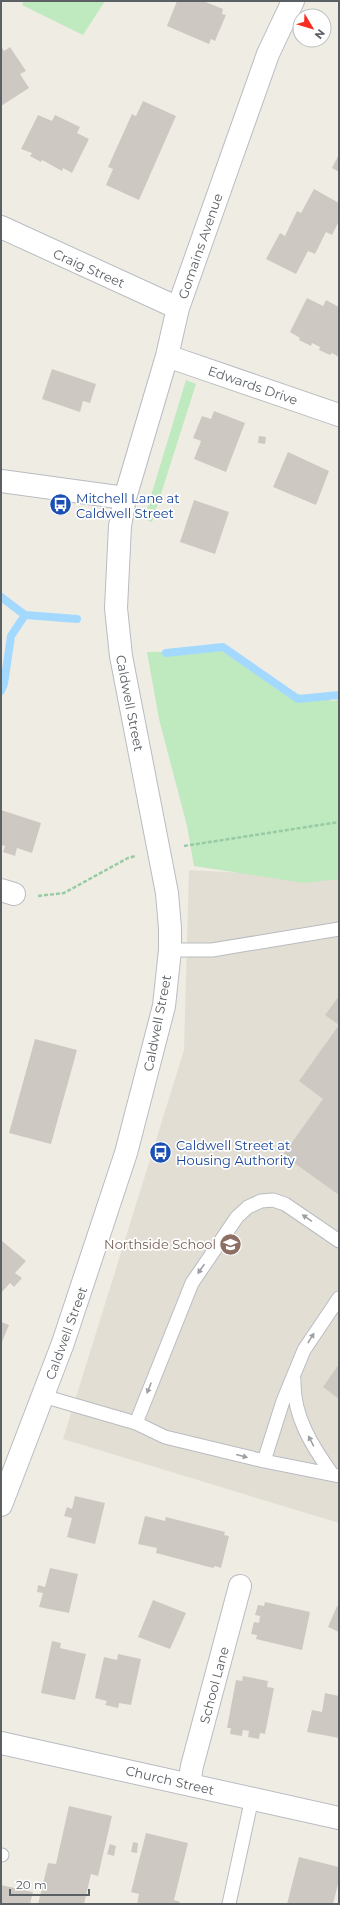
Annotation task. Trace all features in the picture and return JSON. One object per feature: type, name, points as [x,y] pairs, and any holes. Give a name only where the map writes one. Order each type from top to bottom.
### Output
[{"type":"street","name":"Gomains Avenue","points":[[125,498],[167,356],[178,308],[268,54],[293,1]]},
{"type":"street","name":"Craig Street","points":[[1,227],[178,308]]},
{"type":"street","name":"Edwards Drive","points":[[167,356],[339,415]]},
{"type":"street","points":[[1,481],[125,498]]},
{"type":"street","name":"Caldwell Street","points":[[1,1505],[63,1343],[126,1153],[164,1006],[170,950],[167,893],[121,656],[116,608],[120,526],[125,498]]},
{"type":"street","name":"School Lane","points":[[189,1784],[192,1766],[240,1586]]},
{"type":"street","name":"Church Street","points":[[1,1743],[339,1818]]},
{"type":"lane","points":[[170,950],[212,950],[339,929]]},
{"type":"lane","points":[[136,1423],[192,1283],[237,1217],[261,1201],[273,1200],[285,1204],[339,1241]]},
{"type":"lane","points":[[264,1461],[283,1401],[304,1350],[339,1298]]},
{"type":"lane","points":[[294,1373],[294,1395],[298,1413],[319,1455],[336,1475]]},
{"type":"lane","points":[[43,1396],[136,1423],[165,1436],[264,1461],[336,1475]]},
{"type":"lane","points":[[230,1904],[252,1798]]},
{"type":"path","points":[[192,844],[339,822]]},
{"type":"path","points":[[7,892],[40,897],[64,893],[130,858]]},
{"type":"shaded area","name":"Northside School","points":[[189,870],[339,878],[339,1523],[63,1439],[184,1050]]},
{"type":"green space","points":[[24,1],[105,1],[83,35],[22,5]]},
{"type":"green space","points":[[186,380],[196,384],[152,522],[144,519]]},
{"type":"green space","points":[[222,651],[282,691],[333,701],[339,699],[339,879],[304,883],[194,866],[187,826],[159,719],[147,652]]},
{"type":"building","points":[[177,1],[203,1],[223,9],[222,14],[226,15],[215,41],[211,39],[209,44],[167,26]]},
{"type":"building","points":[[1,46],[4,51],[10,47],[26,71],[20,74],[29,88],[1,106]]},
{"type":"building","points":[[143,101],[176,116],[139,200],[106,185],[113,169],[108,167],[132,114],[136,116]]},
{"type":"building","points":[[38,115],[52,121],[55,115],[80,127],[77,133],[89,139],[72,173],[63,168],[62,171],[42,160],[41,162],[30,156],[32,153],[21,149]]},
{"type":"building","points":[[339,154],[339,172],[332,168]]},
{"type":"building","points":[[314,189],[339,203],[339,221],[332,235],[326,232],[315,254],[308,251],[296,274],[266,259],[280,233],[285,236],[297,211],[301,213]]},
{"type":"building","points":[[307,298],[323,306],[326,300],[339,307],[339,357],[332,353],[330,355],[319,350],[320,347],[312,343],[311,346],[299,340],[300,338],[290,332]]},
{"type":"building","points":[[52,369],[96,384],[90,403],[83,401],[80,412],[42,399]]},
{"type":"building","points":[[214,411],[245,423],[226,472],[194,459],[201,441],[193,438],[202,416],[211,419]]},
{"type":"building","points":[[259,436],[266,437],[265,444],[258,443]]},
{"type":"building","points":[[288,452],[329,471],[316,505],[273,487]]},
{"type":"building","points":[[194,500],[229,512],[215,554],[180,542]]},
{"type":"building","points":[[1,810],[41,823],[32,853],[17,848],[15,856],[3,852],[5,846],[1,845]]},
{"type":"building","points":[[339,996],[339,1025],[325,1015]]},
{"type":"building","points":[[339,1025],[339,1195],[283,1155],[323,1099],[299,1081]]},
{"type":"building","points":[[35,1039],[77,1050],[51,1144],[9,1133]]},
{"type":"building","points":[[2,1241],[26,1261],[15,1273],[22,1278],[14,1287],[10,1283],[1,1293]]},
{"type":"building","points":[[1,1322],[9,1325],[1,1344]]},
{"type":"building","points":[[339,1364],[339,1399],[323,1387]]},
{"type":"building","points":[[75,1496],[105,1503],[95,1544],[67,1537],[72,1518],[64,1516],[67,1507],[72,1509]]},
{"type":"building","points":[[145,1516],[165,1521],[166,1517],[225,1532],[224,1535],[229,1536],[221,1568],[215,1566],[213,1568],[156,1553],[157,1548],[138,1544]]},
{"type":"building","points":[[50,1568],[78,1574],[69,1613],[39,1607],[43,1593],[37,1592],[38,1585],[45,1587]]},
{"type":"building","points":[[153,1600],[186,1613],[170,1649],[138,1637]]},
{"type":"building","points":[[265,1602],[310,1612],[302,1650],[256,1639],[257,1635],[251,1634],[254,1622],[259,1623],[260,1616],[255,1615],[258,1605],[264,1606]]},
{"type":"building","points":[[337,1606],[339,1607],[339,1632],[328,1627]]},
{"type":"building","points":[[52,1641],[61,1643],[60,1648],[86,1654],[75,1700],[41,1693]]},
{"type":"building","points":[[118,1654],[141,1659],[131,1705],[119,1703],[118,1708],[105,1705],[107,1701],[95,1698],[104,1657],[117,1660]]},
{"type":"building","points":[[243,1676],[268,1681],[267,1687],[274,1688],[265,1734],[260,1733],[259,1739],[248,1737],[249,1731],[243,1730],[242,1736],[230,1734],[231,1728],[227,1728],[236,1680],[242,1681]]},
{"type":"building","points":[[325,1693],[339,1696],[339,1738],[307,1732],[312,1710],[322,1712]]},
{"type":"building","points":[[69,1806],[112,1816],[98,1876],[91,1874],[84,1904],[38,1904],[48,1863],[56,1864]]},
{"type":"building","points":[[146,1833],[188,1843],[174,1900],[180,1902],[179,1904],[137,1904],[139,1894],[131,1892]]},
{"type":"building","points":[[133,1842],[138,1843],[137,1853],[131,1852]]},
{"type":"building","points":[[110,1844],[116,1846],[114,1856],[107,1854]]},
{"type":"building","points":[[299,1857],[339,1867],[339,1880],[333,1904],[287,1904]]},
{"type":"building","points":[[1,1885],[33,1892],[30,1904],[1,1904]]},
{"type":"waterway","points":[[1,597],[25,615],[77,619]]},
{"type":"waterway","points":[[1,691],[4,684],[11,636],[25,615]]},
{"type":"waterway","points":[[166,653],[223,647],[298,699],[339,695]]},
{"type":"place","name":"Mitchell Lane at Caldwell Street","points":[[61,505]]},
{"type":"place","name":"Caldwell Street at Housing Authority","points":[[161,1152]]},
{"type":"place","name":"Northside School","points":[[231,1244]]}]
